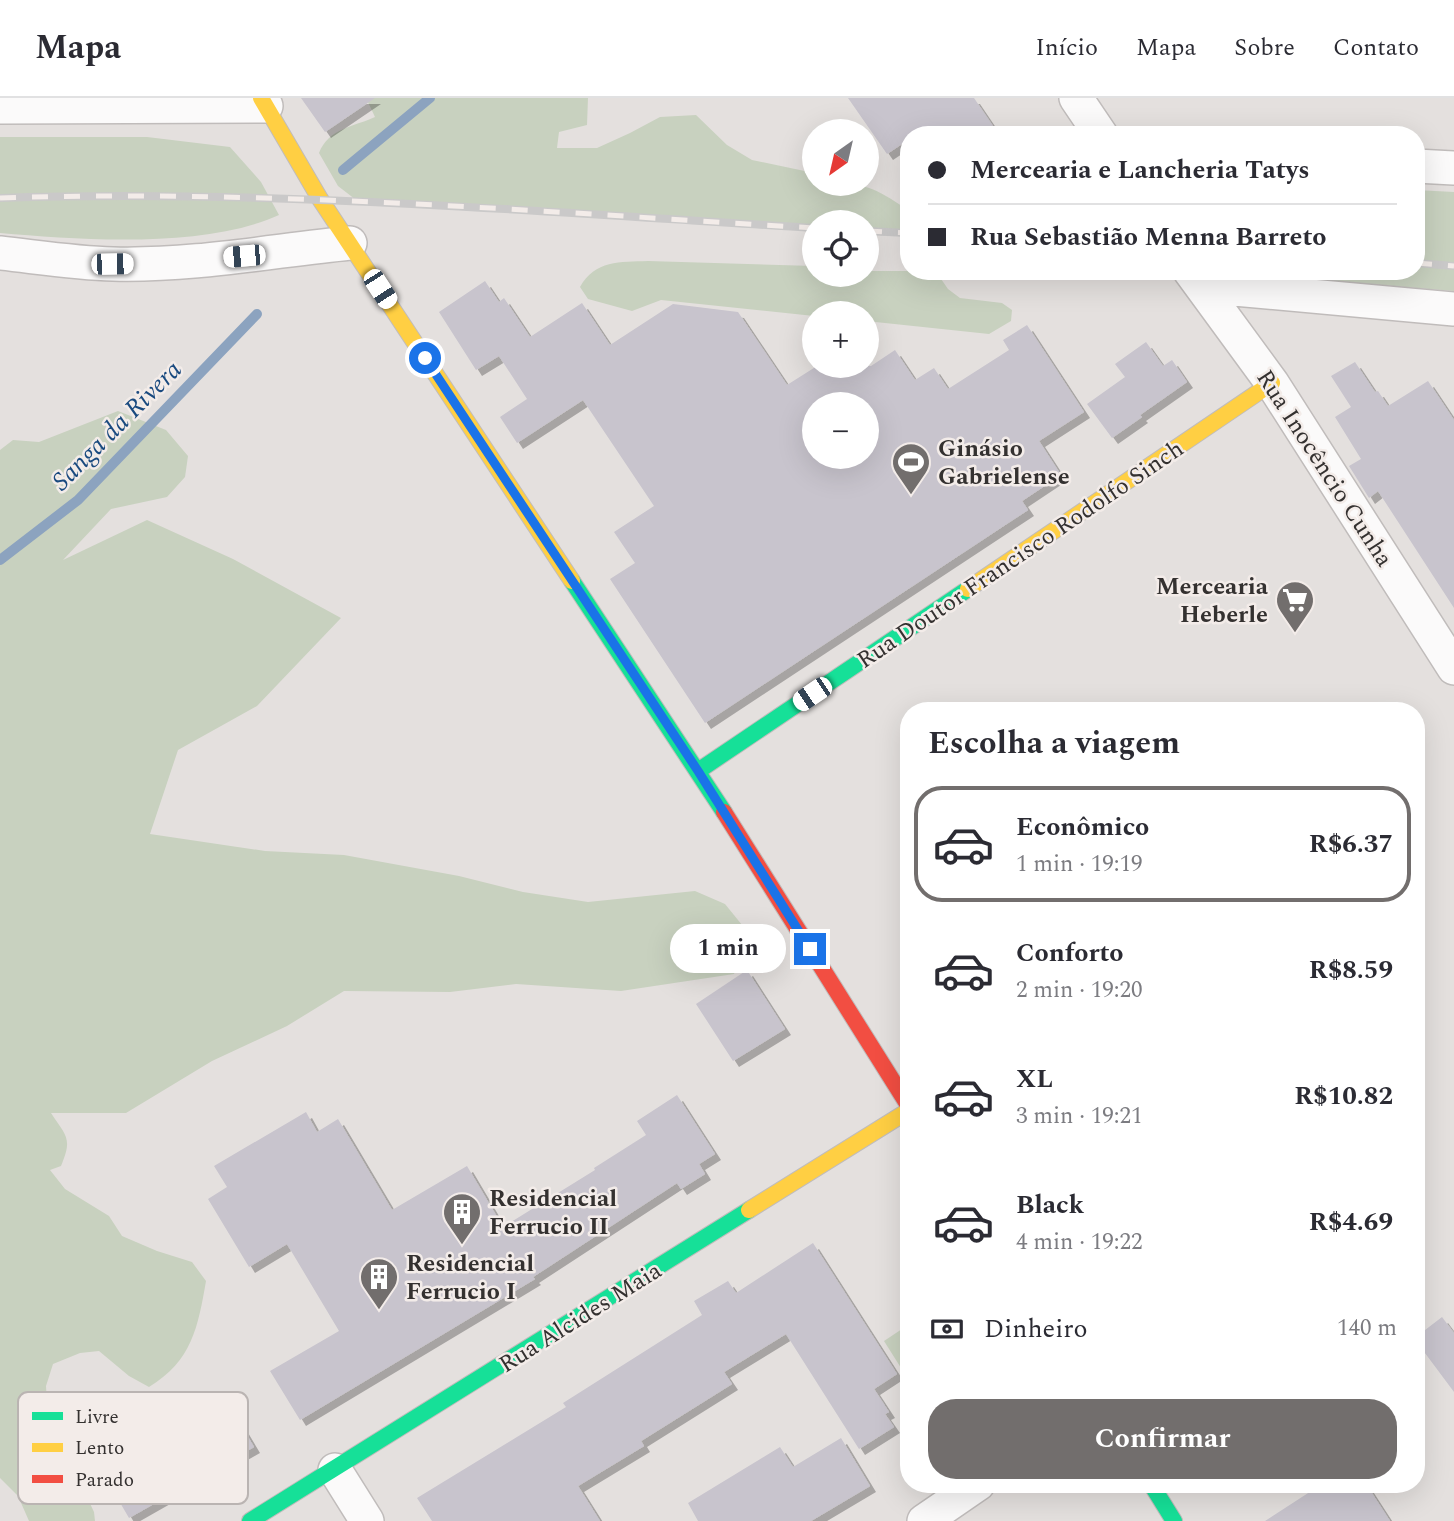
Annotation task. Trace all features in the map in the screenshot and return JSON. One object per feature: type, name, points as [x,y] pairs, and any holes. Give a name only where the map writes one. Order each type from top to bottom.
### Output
[{"type":"street","points":[[1076,98],[1095,126]]},
{"type":"street","points":[[0,107],[264,102],[320,199],[698,771],[900,1092]]},
{"type":"street","points":[[1425,166],[1454,168]]},
{"type":"street","points":[[0,253],[112,264],[162,263],[350,243]]},
{"type":"street","name":"Rua Inocêncio Cunha","points":[[1197,280],[1272,383],[1454,668]]},
{"type":"street","points":[[1205,280],[1454,309]]},
{"type":"street","name":"Rua Doutor Francisco Rodolfo Sinch","points":[[698,771],[1272,383]]},
{"type":"street","name":"Rua Alcides Maia","points":[[250,1521],[900,1116]]},
{"type":"street","points":[[335,1470],[367,1521]]},
{"type":"street","points":[[924,1521],[965,1493]]},
{"type":"street","points":[[1157,1493],[1174,1521]]},
{"type":"green space","points":[[366,98],[588,98],[587,125],[559,132],[557,148],[597,148],[660,117],[696,115],[727,145],[752,160],[802,170],[802,196],[883,194],[900,205],[900,233],[879,232],[879,210],[802,210],[802,227],[360,203],[338,186],[319,153],[329,138],[350,126],[375,117]]},
{"type":"green space","points":[[0,137],[147,137],[230,147],[261,182],[279,215],[249,226],[179,237],[104,239],[0,233]]},
{"type":"green space","points":[[1425,190],[1454,192],[1454,291],[1318,280],[1425,280]]},
{"type":"green space","points":[[648,261],[802,266],[802,287],[879,287],[879,271],[900,271],[900,280],[942,280],[960,298],[1002,303],[1012,310],[1011,321],[989,334],[879,322],[879,301],[802,301],[802,315],[661,300],[632,311],[588,299],[580,287],[593,272],[609,264]]},
{"type":"green space","points":[[118,411],[166,430],[188,456],[185,477],[167,497],[111,509],[63,560],[147,520],[233,559],[341,618],[257,706],[178,750],[150,834],[265,851],[344,855],[459,876],[523,892],[588,902],[695,891],[725,904],[751,936],[734,974],[621,991],[516,984],[450,992],[344,991],[287,1026],[212,1061],[126,1113],[51,1113],[64,1132],[67,1149],[61,1166],[50,1170],[65,1189],[109,1216],[122,1236],[192,1262],[206,1281],[191,1342],[175,1366],[149,1387],[129,1376],[99,1351],[80,1353],[53,1364],[46,1392],[18,1392],[18,1496],[0,1478],[0,450],[13,440],[39,442]]},
{"type":"green space","points":[[900,1330],[900,1366],[884,1341]]},
{"type":"green space","points":[[22,1504],[90,1504],[95,1521],[29,1521]]},
{"type":"building","points":[[301,98],[375,98],[325,132]]},
{"type":"building","points":[[848,98],[974,98],[993,126],[900,126],[900,145],[887,154],[879,143],[879,119],[863,119]]},
{"type":"building","points":[[485,281],[499,302],[504,298],[530,337],[582,303],[610,345],[673,304],[738,312],[787,385],[802,376],[802,378],[879,378],[879,361],[895,350],[915,380],[934,368],[948,389],[1009,350],[1003,340],[1027,325],[1084,412],[1039,441],[1061,475],[1022,501],[1028,510],[705,723],[610,579],[635,563],[614,532],[654,506],[583,400],[517,443],[500,417],[527,399],[499,356],[476,370],[439,312]]},
{"type":"building","points":[[1146,342],[1163,366],[1172,360],[1187,382],[1112,438],[1087,404],[1125,377],[1115,364]]},
{"type":"building","points":[[1355,362],[1388,406],[1428,381],[1454,420],[1454,608],[1378,491],[1369,498],[1349,466],[1361,459],[1335,417],[1351,407],[1331,376]]},
{"type":"building","points":[[747,970],[785,1029],[733,1061],[696,1004]]},
{"type":"building","points":[[677,1095],[715,1154],[699,1164],[705,1174],[681,1189],[677,1183],[533,1277],[535,1279],[300,1420],[270,1371],[339,1331],[287,1244],[249,1267],[208,1199],[227,1187],[214,1166],[306,1112],[317,1132],[338,1119],[392,1210],[467,1166],[503,1227],[646,1135],[637,1121]]},
{"type":"building","points":[[813,1243],[897,1374],[874,1389],[889,1412],[885,1414],[894,1427],[859,1449],[786,1334],[724,1372],[732,1384],[641,1441],[644,1446],[578,1486],[600,1521],[432,1521],[417,1498],[566,1407],[563,1403],[702,1315],[694,1301],[728,1281],[736,1293]]},
{"type":"building","points":[[1442,1317],[1454,1333],[1454,1392],[1425,1353],[1425,1330]]},
{"type":"building","points":[[248,1437],[254,1447],[248,1450]]},
{"type":"building","points":[[841,1438],[870,1486],[811,1521],[698,1521],[688,1503],[780,1447],[793,1467]]},
{"type":"building","points":[[1308,1493],[1372,1493],[1390,1521],[1265,1521]]},
{"type":"building","points":[[121,1504],[154,1504],[129,1518]]},
{"type":"waterway","name":"Sanga da Rivera","points":[[343,170],[430,98]]},
{"type":"waterway","name":"Sanga da Rivera","points":[[0,560],[78,500],[257,314]]},
{"type":"railway","points":[[0,198],[102,196],[305,199],[802,227]]},
{"type":"railway","points":[[879,232],[900,233]]},
{"type":"railway","points":[[1425,264],[1454,266]]},
{"type":"traffic: fast","points":[[572,581],[724,812]]},
{"type":"traffic: fast","points":[[698,771],[968,589]]},
{"type":"traffic: fast","points":[[250,1521],[749,1210]]},
{"type":"traffic: fast","points":[[1157,1493],[1174,1521]]},
{"type":"traffic: slow","points":[[261,98],[320,199],[572,581]]},
{"type":"traffic: slow","points":[[968,589],[1272,383]]},
{"type":"traffic: slow","points":[[749,1210],[900,1116]]},
{"type":"traffic: jam","points":[[724,812],[900,1092]]},
{"type":"place","name":"Ginásio Gabrielense","points":[[911,496]]},
{"type":"place","name":"Mercearia Heberle","points":[[1295,634]]},
{"type":"place","name":"Residencial Ferrucio II","points":[[462,1246]]},
{"type":"place","name":"Residencial Ferrucio I","points":[[379,1311]]},
{"type":"route","points":[[425,358],[698,771],[810,949]]}]
